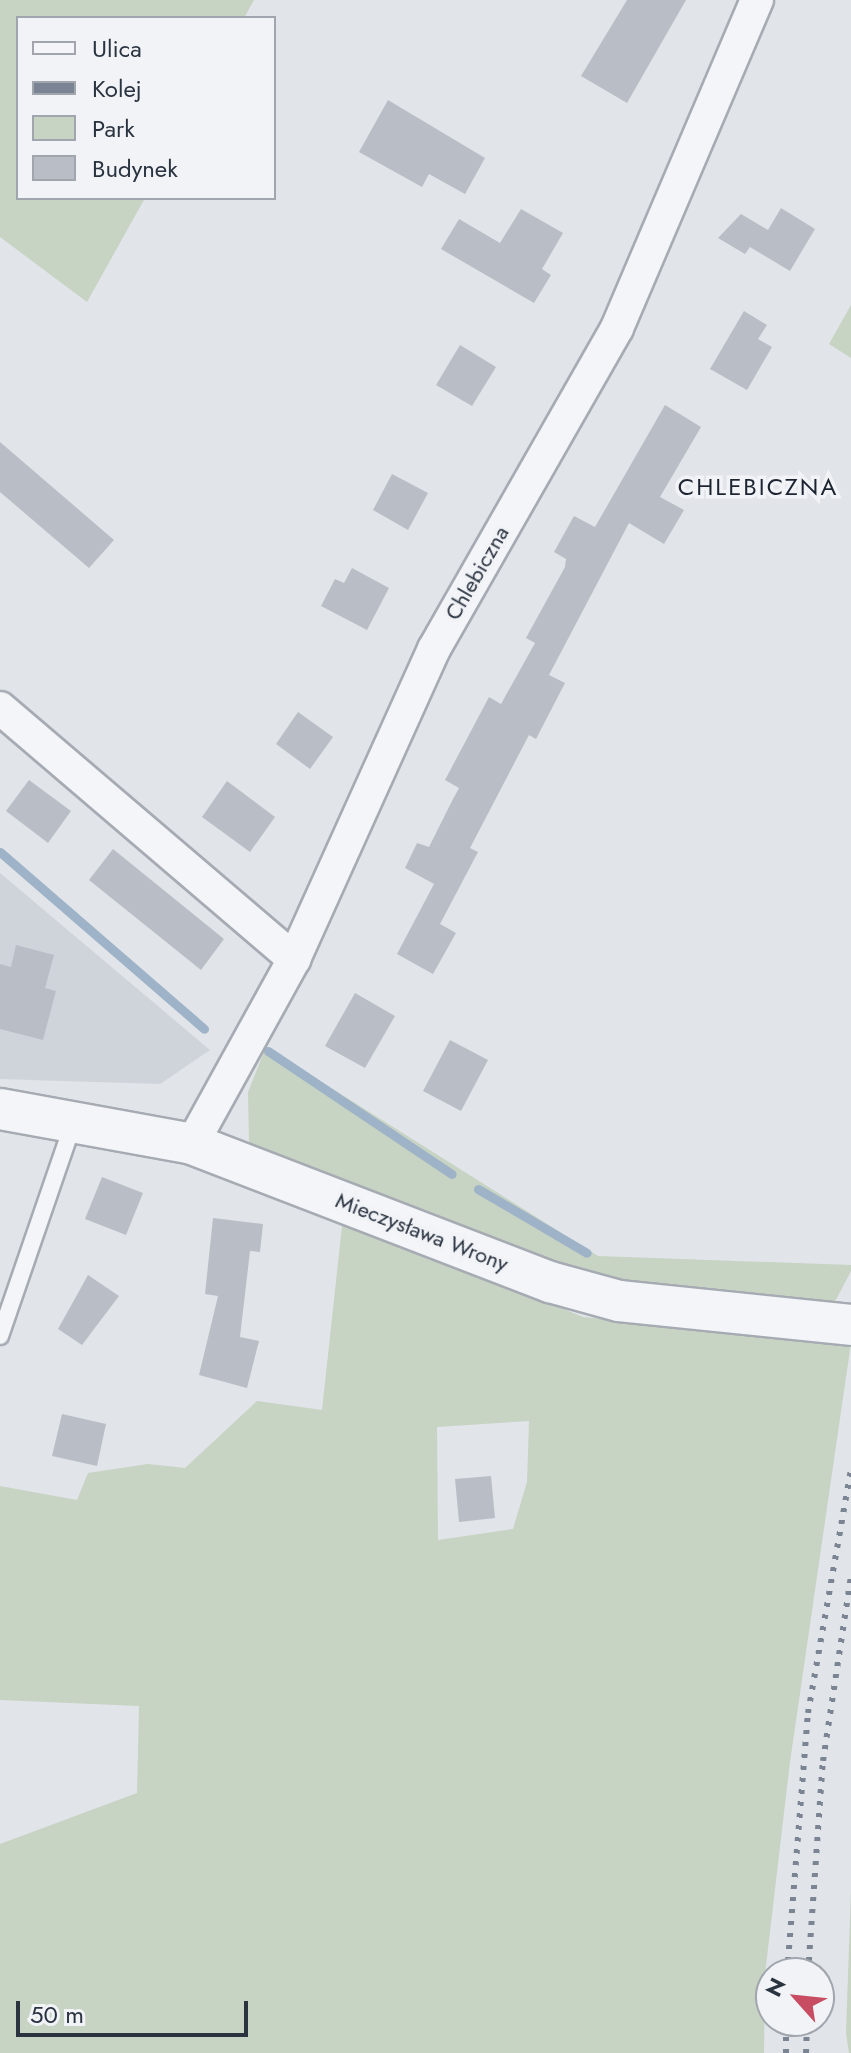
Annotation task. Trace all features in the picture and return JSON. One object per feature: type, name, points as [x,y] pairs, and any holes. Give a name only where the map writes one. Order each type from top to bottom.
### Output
[{"type":"street","name":"Chlebiczna","points":[[192,1144],[294,959],[434,649],[617,328],[757,0]]},
{"type":"street","points":[[0,708],[294,959]]},
{"type":"street","name":"Mieczysława Wrony","points":[[0,1109],[75,1119],[192,1144],[550,1282],[619,1301],[851,1325]]},
{"type":"lane","points":[[0,1336],[75,1119]]},
{"type":"shaded area","points":[[0,873],[210,1050],[160,1084],[0,1079]]},
{"type":"green space","points":[[0,0],[254,0],[245,16],[16,16],[16,200],[144,200],[87,302],[0,237]]},
{"type":"green space","points":[[851,305],[851,358],[829,344]]},
{"type":"green space","points":[[266,1047],[598,1256],[851,1265],[851,1271],[830,1311],[570,1275],[471,1239],[249,1143],[248,1092]]},
{"type":"green space","points":[[343,1217],[583,1317],[851,1343],[790,1762],[767,1957],[755,1957],[755,2037],[764,2037],[764,2053],[0,2053],[0,1844],[137,1793],[139,1706],[0,1700],[0,1486],[77,1500],[88,1473],[148,1464],[185,1468],[257,1401],[322,1410]],"holes":[[[529,1421],[527,1482],[513,1529],[438,1540],[437,1427]]]},
{"type":"green space","points":[[851,1889],[851,2053],[849,2053],[846,2033]]},
{"type":"building","points":[[627,0],[686,0],[627,103],[581,76]]},
{"type":"building","points":[[388,100],[485,158],[465,194],[429,174],[422,187],[359,152]]},
{"type":"building","points":[[781,208],[815,229],[790,271],[750,247],[745,254],[718,238],[741,214],[768,230]]},
{"type":"building","points":[[521,209],[563,233],[542,269],[551,275],[534,303],[441,249],[459,219],[500,243]]},
{"type":"building","points":[[744,311],[767,325],[758,339],[772,347],[747,390],[710,369]]},
{"type":"building","points":[[460,345],[496,367],[472,406],[436,385]]},
{"type":"building","points":[[665,405],[701,427],[660,497],[684,510],[664,544],[629,523],[549,675],[565,683],[536,739],[529,735],[470,848],[478,852],[440,924],[456,933],[433,974],[397,954],[434,884],[405,868],[417,843],[429,847],[459,788],[445,780],[489,697],[501,704],[535,643],[526,638],[565,567],[566,559],[554,552],[574,516],[595,527]]},
{"type":"building","points":[[0,442],[114,540],[89,568],[0,492]]},
{"type":"building","points":[[392,474],[428,493],[408,530],[373,510]]},
{"type":"building","points":[[352,568],[389,588],[367,630],[321,606],[335,579],[344,583]]},
{"type":"building","points":[[298,712],[333,737],[310,769],[276,744]]},
{"type":"building","points":[[29,780],[71,811],[48,843],[6,811]]},
{"type":"building","points":[[227,781],[275,817],[250,852],[202,817]]},
{"type":"building","points":[[113,849],[224,939],[201,970],[89,880]]},
{"type":"building","points":[[16,945],[54,955],[45,988],[56,991],[43,1040],[0,1029],[0,964],[11,967]]},
{"type":"building","points":[[355,993],[395,1016],[365,1068],[325,1046]]},
{"type":"building","points":[[450,1040],[488,1060],[461,1111],[423,1091]]},
{"type":"building","points":[[102,1177],[143,1193],[126,1235],[85,1219]]},
{"type":"building","points":[[213,1218],[263,1224],[260,1252],[250,1251],[240,1337],[259,1341],[247,1388],[199,1375],[218,1296],[205,1294]]},
{"type":"building","points":[[88,1275],[119,1296],[82,1345],[58,1329]]},
{"type":"building","points":[[62,1414],[106,1424],[97,1466],[52,1456]]},
{"type":"building","points":[[491,1476],[495,1518],[459,1522],[455,1479]]},
{"type":"waterway","points":[[0,852],[204,1029]]},
{"type":"waterway","points":[[268,1051],[452,1174]]},
{"type":"waterway","points":[[478,1189],[587,1253]]},
{"type":"railway","points":[[788,1957],[808,1713],[851,1469]]},
{"type":"railway","points":[[809,1957],[823,1761],[851,1576]]},
{"type":"railway","points":[[786,2037],[786,2053]]},
{"type":"railway","points":[[806,2037],[806,2053]]},
{"type":"district","name":"CHLEBICZNA","points":[[758,487]]}]
